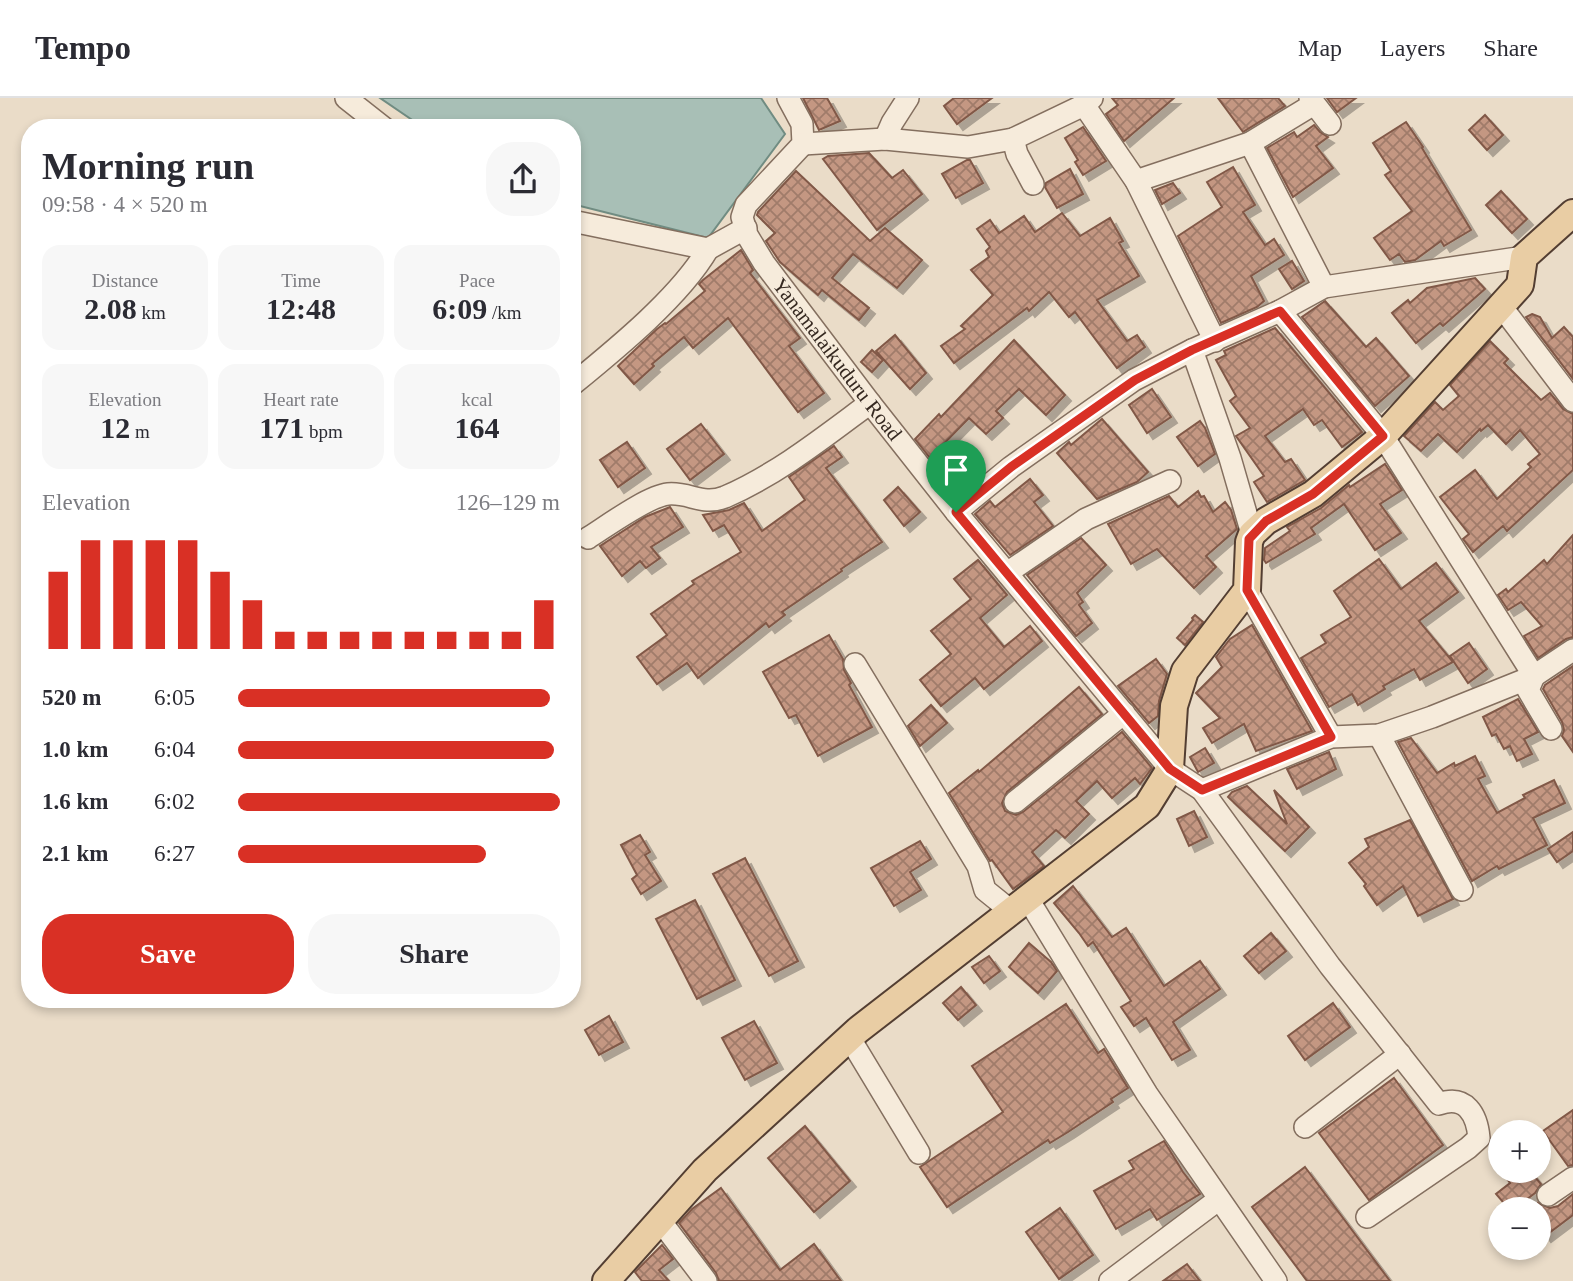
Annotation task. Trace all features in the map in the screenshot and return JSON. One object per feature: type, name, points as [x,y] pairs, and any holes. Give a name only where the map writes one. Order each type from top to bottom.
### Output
[{"type":"main road","points":[[606,1281],[705,1170],[849,1037],[1147,806],[1170,769],[1174,706],[1185,671],[1247,590],[1249,542],[1252,534],[1266,521],[1313,494],[1383,436],[1520,285],[1524,257],[1573,213]]},
{"type":"street","points":[[346,98],[373,119]]},
{"type":"street","points":[[788,98],[802,124],[803,144]]},
{"type":"street","points":[[885,139],[892,122],[908,98]]},
{"type":"street","points":[[1136,181],[1250,143],[1312,101],[1330,124]]},
{"type":"street","points":[[581,378],[662,305],[698,268],[708,249],[746,228],[742,217],[746,205],[803,144],[885,139],[968,147],[1013,139],[1088,102],[1136,181],[1216,341]]},
{"type":"street","points":[[1013,139],[1017,154],[1033,184]]},
{"type":"street","points":[[1250,143],[1324,287]]},
{"type":"street","points":[[581,223],[708,249]]},
{"type":"street","name":"Yanamalaikuduru Road","points":[[746,228],[764,263],[956,512],[1170,769],[1202,790]]},
{"type":"street","points":[[956,512],[1011,467],[1135,380],[1192,350],[1280,311],[1324,287],[1524,257]]},
{"type":"street","points":[[1501,306],[1573,401]]},
{"type":"street","points":[[1280,311],[1383,436],[1534,676]]},
{"type":"street","points":[[1192,350],[1230,458],[1252,534]]},
{"type":"street","points":[[588,537],[659,495],[685,495],[711,501],[725,497],[763,478],[809,449],[870,403]]},
{"type":"street","points":[[1007,573],[1086,519],[1170,481]]},
{"type":"street","points":[[1247,590],[1331,737]]},
{"type":"street","points":[[1367,1217],[1479,1138],[1478,1123],[1472,1112],[1461,1102],[1449,1100],[1439,1104],[1330,966],[1202,790],[1331,737],[1379,735],[1534,676],[1573,650]]},
{"type":"street","points":[[855,664],[978,866],[985,890],[1019,905],[1218,1200],[1276,1281]]},
{"type":"street","points":[[1534,676],[1528,690],[1551,729]]},
{"type":"street","points":[[1015,802],[1124,713]]},
{"type":"street","points":[[1379,735],[1462,890]]},
{"type":"street","points":[[849,1037],[919,1153]]},
{"type":"street","points":[[1305,1126],[1400,1054]]},
{"type":"street","points":[[1548,1195],[1573,1178]]},
{"type":"street","points":[[1110,1281],[1218,1200]]},
{"type":"street","points":[[659,1219],[706,1281]]},
{"type":"shaded area","points":[[380,98],[761,98],[785,134],[708,238],[581,206],[581,119],[411,119]]},
{"type":"building","points":[[803,98],[827,98],[840,121],[819,130]]},
{"type":"building","points":[[954,98],[992,98],[957,124],[944,106]]},
{"type":"building","points":[[1112,98],[1174,98],[1124,141],[1106,114],[1118,105]]},
{"type":"building","points":[[1218,98],[1278,98],[1285,106],[1243,132]]},
{"type":"building","points":[[1327,98],[1356,98],[1337,112]]},
{"type":"building","points":[[1485,115],[1503,135],[1487,150],[1469,130]]},
{"type":"building","points":[[1406,122],[1471,230],[1444,246],[1441,241],[1415,260],[1405,262],[1399,254],[1390,260],[1374,238],[1412,211],[1385,175],[1391,171],[1373,143]]},
{"type":"building","points":[[1314,125],[1328,137],[1316,146],[1333,168],[1293,197],[1267,148],[1294,132],[1297,137]]},
{"type":"building","points":[[1083,127],[1106,161],[1083,175],[1065,138]]},
{"type":"building","points":[[869,153],[892,178],[903,170],[922,194],[877,230],[823,159],[828,156]]},
{"type":"building","points":[[970,160],[983,183],[956,198],[942,174]]},
{"type":"building","points":[[1233,167],[1255,205],[1243,212],[1265,245],[1274,239],[1284,255],[1251,276],[1264,301],[1257,307],[1221,323],[1178,236],[1222,207],[1207,182]]},
{"type":"building","points":[[1070,169],[1083,194],[1057,208],[1045,187],[1046,183]]},
{"type":"building","points":[[796,171],[870,241],[885,228],[922,260],[897,288],[853,254],[832,278],[869,308],[859,320],[822,290],[818,295],[780,262],[766,241],[775,233],[757,215],[758,212]]},
{"type":"building","points":[[1173,183],[1180,193],[1162,204],[1155,190]]},
{"type":"building","points":[[1501,191],[1527,219],[1512,233],[1486,205]]},
{"type":"building","points":[[1062,213],[1080,236],[1110,218],[1123,241],[1119,243],[1139,276],[1097,300],[1127,341],[1137,335],[1145,347],[1117,368],[1075,312],[1069,317],[1049,292],[1029,311],[1027,308],[954,363],[941,346],[965,329],[961,326],[993,295],[971,270],[989,257],[986,251],[990,247],[977,229],[990,220],[999,233],[1024,216],[1035,232]]},
{"type":"building","points":[[741,250],[753,270],[750,273],[800,338],[789,346],[824,393],[798,412],[728,318],[693,348],[684,337],[652,364],[654,366],[634,384],[618,366],[657,329],[705,291],[699,284]]},
{"type":"building","points":[[1292,261],[1304,281],[1292,289],[1279,269]]},
{"type":"building","points":[[1475,278],[1485,289],[1443,326],[1440,323],[1416,343],[1392,313],[1408,300],[1410,303],[1427,288]]},
{"type":"building","points":[[1325,301],[1366,347],[1376,338],[1409,376],[1375,406],[1302,317]]},
{"type":"building","points":[[1532,314],[1540,317],[1552,338],[1564,327],[1573,337],[1573,379],[1526,317]]},
{"type":"building","points":[[1275,328],[1362,432],[1342,447],[1322,420],[1314,425],[1303,409],[1265,436],[1285,462],[1291,459],[1305,480],[1267,502],[1254,482],[1264,476],[1236,436],[1250,428],[1230,401],[1236,396],[1216,360],[1226,355],[1224,351]]},
{"type":"building","points":[[895,335],[926,373],[910,389],[876,351]]},
{"type":"building","points":[[1014,340],[1065,395],[1046,415],[1019,389],[996,411],[1003,418],[986,434],[969,418],[930,458],[915,439],[939,414],[941,417]]},
{"type":"building","points":[[1490,341],[1508,359],[1504,363],[1541,400],[1550,393],[1563,409],[1573,414],[1573,470],[1507,531],[1503,526],[1473,552],[1463,539],[1469,534],[1440,497],[1475,470],[1497,499],[1531,467],[1528,464],[1540,454],[1520,430],[1506,444],[1488,425],[1481,431],[1480,429],[1457,452],[1438,434],[1421,451],[1404,436],[1435,402],[1443,410],[1459,396],[1450,385]]},
{"type":"building","points":[[872,350],[883,360],[872,372],[861,362]]},
{"type":"building","points":[[1152,389],[1171,417],[1147,433],[1129,405]]},
{"type":"building","points":[[1102,419],[1148,472],[1137,482],[1097,499],[1057,453]]},
{"type":"building","points":[[1200,421],[1215,454],[1198,466],[1177,437]]},
{"type":"building","points":[[701,424],[724,454],[690,480],[667,449]]},
{"type":"building","points":[[627,442],[645,468],[618,487],[600,460]]},
{"type":"building","points":[[834,446],[842,457],[826,468],[882,542],[782,612],[785,615],[769,627],[766,623],[698,678],[687,663],[657,684],[637,657],[667,635],[651,614],[694,584],[692,581],[741,552],[724,525],[713,531],[703,515],[729,510],[744,503],[762,531],[805,500],[789,477]]},
{"type":"building","points":[[1385,464],[1402,490],[1380,504],[1401,533],[1375,550],[1344,504],[1311,528],[1315,534],[1266,563],[1265,548],[1290,531],[1287,527],[1321,508],[1349,485],[1350,487]]},
{"type":"building","points":[[1030,479],[1043,495],[1034,502],[1053,526],[1010,555],[975,514],[990,501],[995,507]]},
{"type":"building","points":[[898,487],[920,512],[904,526],[884,500]]},
{"type":"building","points":[[1198,491],[1213,512],[1225,502],[1231,510],[1237,529],[1206,556],[1216,567],[1194,588],[1157,549],[1131,564],[1108,524],[1169,496],[1178,507]]},
{"type":"building","points":[[670,507],[683,527],[651,547],[660,558],[646,568],[640,561],[622,576],[600,546],[645,517]]},
{"type":"building","points":[[1573,535],[1573,637],[1538,658],[1524,636],[1542,626],[1521,602],[1508,610],[1498,595],[1506,589],[1508,592],[1544,560],[1547,564]]},
{"type":"building","points":[[1081,538],[1106,565],[1077,593],[1083,602],[1079,605],[1092,623],[1076,636],[1027,575]]},
{"type":"building","points":[[1379,559],[1401,589],[1436,563],[1458,592],[1419,621],[1453,662],[1420,680],[1414,669],[1383,686],[1385,689],[1358,705],[1352,694],[1329,707],[1301,658],[1326,643],[1321,635],[1351,617],[1334,591]]},
{"type":"building","points":[[978,560],[1007,595],[980,618],[1004,647],[1030,626],[1042,641],[984,689],[975,678],[941,706],[920,680],[951,654],[931,631],[971,599],[954,579]]},
{"type":"building","points":[[1195,615],[1203,622],[1185,645],[1177,638]]},
{"type":"building","points":[[1252,625],[1312,731],[1256,751],[1244,724],[1212,743],[1203,728],[1220,718],[1196,693],[1222,667],[1216,657],[1230,639]]},
{"type":"building","points":[[829,635],[843,659],[844,670],[851,683],[849,685],[872,727],[818,756],[796,715],[789,718],[763,672]]},
{"type":"building","points":[[1469,643],[1487,669],[1468,683],[1450,656]]},
{"type":"building","points":[[1156,659],[1167,674],[1159,701],[1158,716],[1149,723],[1118,686]]},
{"type":"building","points":[[1573,666],[1573,752],[1562,736],[1562,722],[1543,689]]},
{"type":"building","points":[[1079,687],[1102,714],[1007,792],[1002,803],[1005,811],[1016,815],[1023,812],[1122,732],[1152,768],[1140,784],[1135,778],[1112,798],[1097,781],[1076,801],[1089,814],[1065,838],[1056,830],[1032,852],[1044,866],[1013,889],[992,860],[990,861],[949,793],[978,770],[979,772]]},
{"type":"building","points":[[1518,699],[1538,732],[1524,739],[1532,754],[1517,761],[1510,746],[1504,749],[1496,734],[1492,736],[1483,717]]},
{"type":"building","points":[[931,705],[947,723],[920,746],[908,726]]},
{"type":"building","points":[[1411,738],[1437,773],[1454,763],[1455,766],[1475,756],[1485,776],[1478,779],[1497,813],[1525,798],[1523,795],[1554,780],[1565,803],[1533,818],[1547,845],[1499,869],[1497,866],[1472,881],[1398,742]]},
{"type":"building","points":[[1205,748],[1214,763],[1198,772],[1190,757]]},
{"type":"building","points":[[1329,752],[1336,769],[1297,789],[1287,769]]},
{"type":"building","points":[[1247,786],[1287,824],[1274,790],[1309,827],[1285,851],[1228,797],[1232,792]]},
{"type":"building","points":[[1194,811],[1207,837],[1189,846],[1177,819]]},
{"type":"building","points":[[1410,820],[1453,899],[1418,916],[1403,886],[1377,905],[1364,886],[1366,884],[1349,863],[1369,847],[1365,839]]},
{"type":"building","points":[[1573,832],[1573,851],[1557,862],[1548,849]]},
{"type":"building","points":[[640,835],[650,852],[645,855],[661,881],[641,894],[632,879],[637,875],[621,845]]},
{"type":"building","points":[[920,841],[931,859],[910,872],[921,890],[894,906],[871,868]]},
{"type":"building","points":[[745,858],[798,961],[769,976],[713,874]]},
{"type":"building","points":[[1073,886],[1112,937],[1126,928],[1164,986],[1200,961],[1220,989],[1173,1022],[1190,1050],[1172,1060],[1146,1018],[1134,1026],[1121,1007],[1131,1001],[1093,942],[1088,946],[1054,903]]},
{"type":"building","points":[[695,900],[735,980],[697,999],[656,919]]},
{"type":"building","points":[[1271,933],[1286,951],[1259,973],[1244,956]]},
{"type":"building","points":[[1029,943],[1051,962],[1057,971],[1038,993],[1009,967]]},
{"type":"building","points":[[989,956],[1000,971],[984,983],[972,967]]},
{"type":"building","points":[[961,987],[976,1005],[958,1020],[943,1003]]},
{"type":"building","points":[[1333,1003],[1350,1027],[1305,1060],[1288,1036]]},
{"type":"building","points":[[1066,1004],[1098,1053],[1104,1049],[1128,1088],[1111,1099],[1113,1102],[1068,1132],[1050,1143],[1048,1140],[947,1207],[920,1167],[1003,1112],[972,1066]]},
{"type":"building","points":[[609,1016],[623,1042],[599,1055],[585,1030]]},
{"type":"building","points":[[754,1021],[777,1063],[745,1080],[722,1038]]},
{"type":"building","points":[[1394,1078],[1443,1145],[1369,1200],[1319,1133]]},
{"type":"building","points":[[1573,1110],[1573,1165],[1568,1166],[1551,1142],[1551,1125]]},
{"type":"building","points":[[805,1126],[850,1181],[814,1212],[768,1158]]},
{"type":"building","points":[[1164,1141],[1200,1194],[1157,1220],[1150,1209],[1116,1229],[1094,1191],[1134,1169],[1129,1161]]},
{"type":"building","points":[[1305,1167],[1390,1281],[1307,1281],[1252,1207]]},
{"type":"building","points":[[1510,1183],[1541,1184],[1530,1197],[1499,1197],[1496,1194]]},
{"type":"building","points":[[721,1188],[780,1270],[814,1244],[841,1281],[719,1281],[679,1223],[692,1209]]},
{"type":"building","points":[[1573,1194],[1573,1215],[1551,1232],[1551,1208],[1558,1206]]},
{"type":"building","points":[[1060,1208],[1093,1255],[1059,1279],[1026,1232]]},
{"type":"building","points":[[662,1245],[673,1259],[659,1270],[669,1281],[642,1281],[635,1272]]},
{"type":"building","points":[[1187,1264],[1200,1281],[1163,1281]]},
{"type":"route","points":[[1280,311],[1383,436],[1313,494],[1266,521],[1249,539],[1247,590],[1331,737],[1202,790],[1170,769],[956,512],[1011,467],[1135,380],[1192,350],[1280,311]]}]
